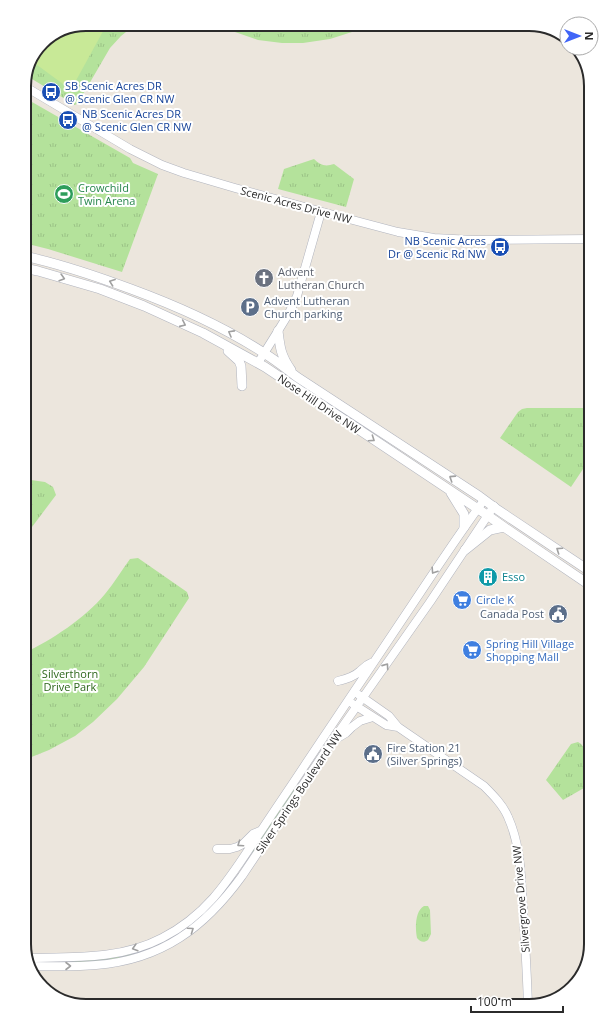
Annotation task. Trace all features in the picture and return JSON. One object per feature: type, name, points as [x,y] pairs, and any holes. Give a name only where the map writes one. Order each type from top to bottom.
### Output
[{"type":"main road","name":"Nose Hill Drive NW","points":[[31,258],[108,280],[162,300],[212,323],[264,353],[297,377],[494,506],[584,567]]},
{"type":"main road","name":"Nose Hill Drive NW","points":[[31,270],[100,289],[144,306],[204,333],[258,363],[584,581]]},
{"type":"main road","points":[[278,332],[284,360],[297,377]]},
{"type":"main road","points":[[213,338],[239,361],[241,366],[242,386]]},
{"type":"main road","points":[[449,490],[464,514],[464,527]]},
{"type":"main road","points":[[465,550],[490,530],[504,527]]},
{"type":"street","name":"Scenic Acres Drive NW","points":[[31,90],[130,149],[162,165],[235,188],[321,212],[398,232],[434,238],[473,240],[584,239]]},
{"type":"street","points":[[258,363],[278,332],[297,296],[321,212]]},
{"type":"street","name":"Silver Springs Boulevard NW","points":[[33,958],[79,957],[118,953],[161,939],[198,914],[218,893],[239,864],[464,527],[484,500]]},
{"type":"street","name":"Silver Springs Boulevard NW","points":[[36,966],[97,965],[124,960],[156,950],[181,937],[211,914],[230,892],[430,602],[494,506]]},
{"type":"street","points":[[419,594],[430,602]]},
{"type":"street","points":[[338,681],[354,676],[366,665],[374,662]]},
{"type":"street","name":"Silvergrove Drive NW","points":[[355,692],[389,716],[398,727],[484,786],[493,794],[508,816],[516,836],[520,860],[528,999]]},
{"type":"street","name":"Silvergrove Drive NW","points":[[349,700],[386,725],[398,727]]},
{"type":"street","points":[[334,740],[346,733],[360,721],[373,717]]},
{"type":"street","points":[[217,849],[230,850],[237,847],[243,844],[253,834],[261,830]]},
{"type":"green space","points":[[79,31],[127,31],[110,48],[78,103],[75,105],[32,79],[33,72],[42,53],[59,38]]},
{"type":"green space","points":[[79,31],[103,31],[73,86],[67,87],[36,64],[42,53],[59,38],[69,34]]},
{"type":"green space","points":[[233,31],[353,31],[330,39],[303,43],[282,43],[258,40]]},
{"type":"green space","points":[[32,102],[130,158],[133,163],[158,174],[122,272],[31,245]]},
{"type":"green space","points":[[314,159],[323,165],[334,164],[354,179],[346,207],[278,189],[284,169]]},
{"type":"green space","points":[[584,408],[584,468],[571,487],[500,438],[518,412],[522,409]]},
{"type":"green space","points":[[31,480],[45,482],[53,487],[56,495],[31,528]]},
{"type":"green space","name":"Silverthorn Drive Park","points":[[138,558],[187,592],[189,598],[144,667],[117,699],[93,722],[75,736],[49,750],[31,757],[31,650],[68,628],[88,612],[105,594],[130,559]]},
{"type":"green space","points":[[578,742],[584,748],[584,788],[563,800],[546,780],[571,744]]},
{"type":"green space","points":[[296,784],[299,786],[253,853],[251,851]]},
{"type":"green space","points":[[428,906],[430,910],[431,934],[428,940],[424,942],[417,938],[416,925],[417,916],[421,908]]},
{"type":"green space","points":[[175,933],[177,936],[149,951],[107,962],[35,964],[34,960],[86,959]]},
{"type":"place","name":"SB Scenic Acres DR @ Scenic Glen CR NW","points":[[51,92]]},
{"type":"place","name":"NB Scenic Acres DR @ Scenic Glen CR NW","points":[[68,120]]},
{"type":"place","name":"Crowchild Twin Arena","points":[[64,194]]},
{"type":"place","name":"NB Scenic Acres Dr @ Scenic Rd NW","points":[[500,247]]},
{"type":"place","name":"Advent Lutheran Church","points":[[264,278]]},
{"type":"place","name":"Advent Lutheran Church parking","points":[[250,307]]},
{"type":"place","name":"Esso","points":[[488,577]]},
{"type":"place","name":"Circle K","points":[[462,600]]},
{"type":"place","name":"Canada Post","points":[[558,614]]},
{"type":"place","name":"Spring Hill Village Shopping Mall","points":[[472,650]]},
{"type":"place","name":"Fire Station 21 (Silver Springs)","points":[[373,754]]}]
